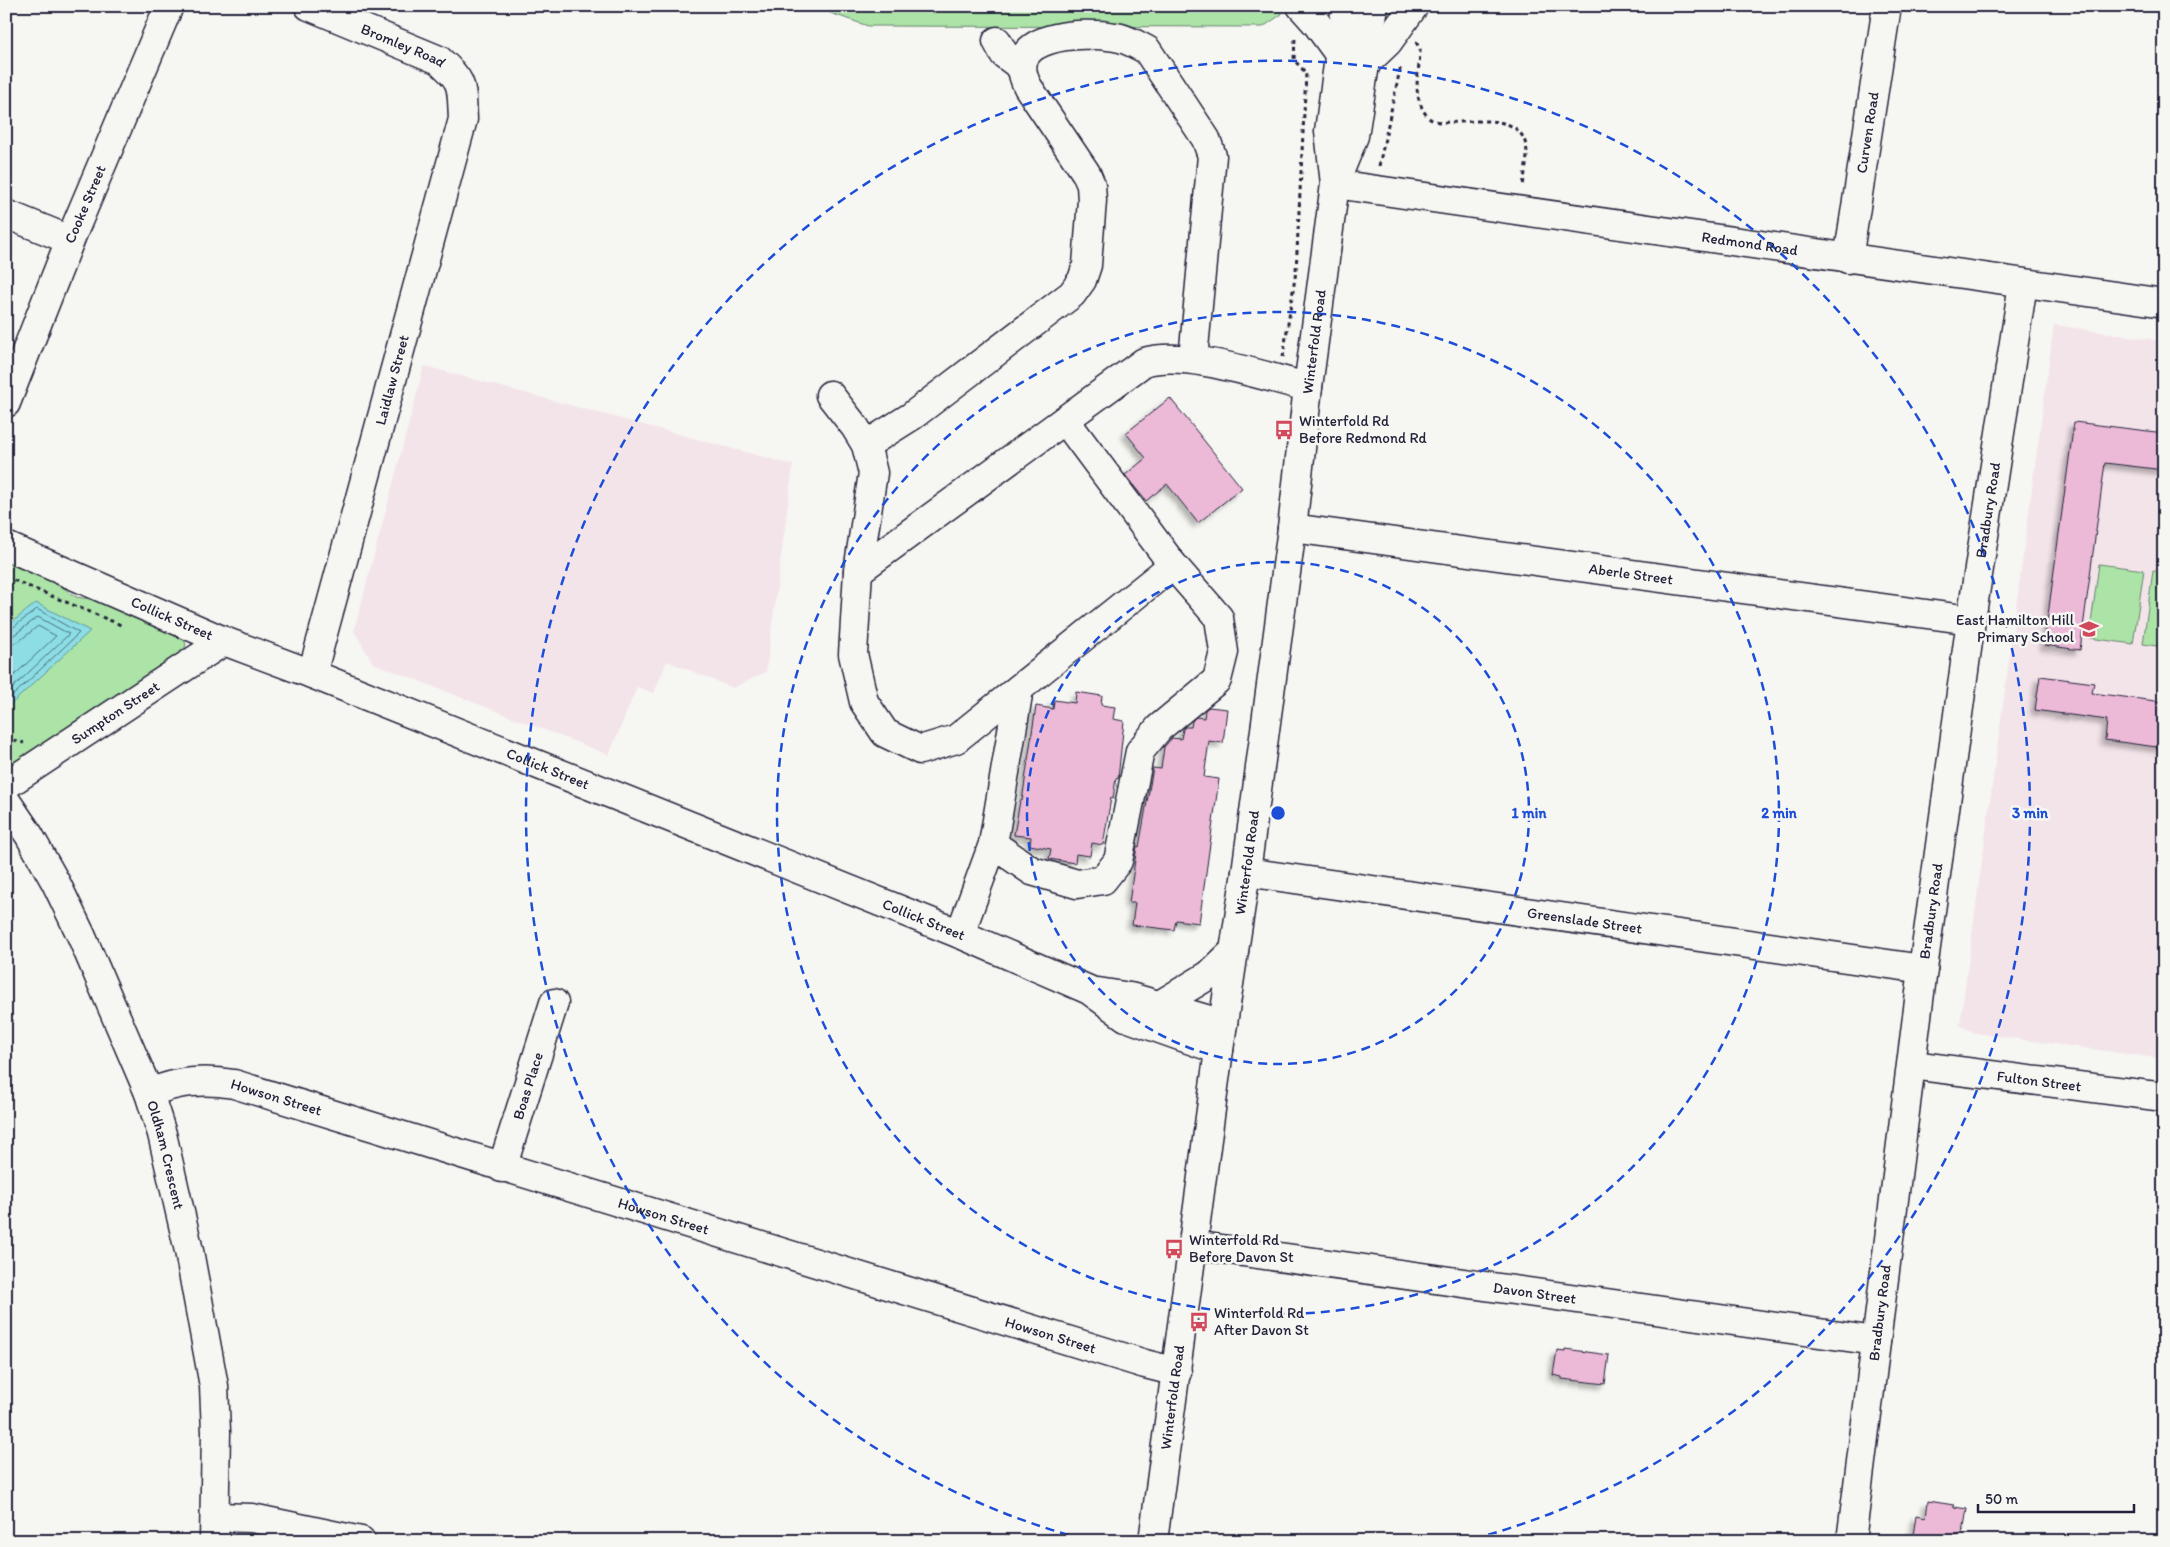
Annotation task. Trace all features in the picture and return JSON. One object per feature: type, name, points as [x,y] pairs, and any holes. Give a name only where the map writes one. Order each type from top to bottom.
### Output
[{"type":"main road","name":"Cooke Street","points":[[6,403],[70,240],[169,6]]},
{"type":"main road","name":"Bromley Road","points":[[309,6],[439,60],[450,70],[461,85]]},
{"type":"main road","name":"Winterfold Road","points":[[1153,1541],[1292,528],[1334,184],[1329,131],[1346,6]]},
{"type":"main road","name":"Winterfold Road","points":[[1334,184],[1354,136],[1374,6]]},
{"type":"main road","points":[[1366,63],[1388,42],[1414,6]]},
{"type":"main road","name":"Curven Road","points":[[1848,259],[1888,6]]},
{"type":"main road","points":[[1298,19],[1317,24],[1339,54]]},
{"type":"main road","points":[[866,445],[920,410],[1072,294],[1082,280],[1088,265],[1092,200],[1091,185],[1086,173],[1028,87],[1022,76],[1020,66],[1024,56],[1032,48],[1053,38],[1067,35],[1115,37],[1132,42],[1147,50],[1206,139],[1212,156],[1193,359]]},
{"type":"main road","points":[[997,41],[1004,54],[1020,66]]},
{"type":"main road","name":"Laidlaw Street","points":[[312,674],[463,119],[461,85]]},
{"type":"main road","name":"Redmond Road","points":[[1334,184],[2164,303]]},
{"type":"main road","points":[[6,214],[70,240]]},
{"type":"main road","name":"Bradbury Road","points":[[1851,1541],[1923,968],[1971,620],[2023,284]]},
{"type":"main road","points":[[858,571],[1144,362],[1158,358],[1193,359],[1308,388]]},
{"type":"main road","points":[[830,395],[855,427],[866,445],[873,473],[858,571],[853,654],[864,702],[884,733],[920,750],[956,739],[1173,565]]},
{"type":"main road","points":[[993,844],[1032,870],[1077,884],[1103,880],[1118,861],[1140,751],[1158,728],[1217,680],[1224,652],[1219,618],[1173,565],[1065,420]]},
{"type":"main road","name":"Aberle Street","points":[[1292,528],[1971,620]]},
{"type":"main road","name":"Collick Street","points":[[6,546],[224,641],[312,674],[960,934],[1089,990],[1126,1016],[1219,1050]]},
{"type":"main road","name":"Sumpton Street","points":[[6,785],[224,641]]},
{"type":"main road","points":[[960,934],[993,844],[1019,689]]},
{"type":"main road","name":"Oldham Crescent","points":[[6,801],[23,824],[81,935],[149,1093],[162,1134],[189,1251],[214,1386],[216,1432],[215,1529]]},
{"type":"main road","name":"Greenslade Street","points":[[1246,872],[1923,968]]},
{"type":"main road","points":[[1158,1006],[1209,975],[1234,951]]},
{"type":"main road","name":"Collick Street","points":[[1089,990],[1130,998],[1223,1024]]},
{"type":"main road","name":"Boas Place","points":[[502,1168],[554,1003]]},
{"type":"main road","name":"Fulton Street","points":[[1912,1065],[2164,1097]]},
{"type":"main road","name":"Howson Street","points":[[149,1093],[168,1086],[192,1082],[211,1080],[234,1084],[502,1168],[1145,1364],[1177,1372]]},
{"type":"main road","name":"Davon Street","points":[[1194,1245],[1876,1341]]},
{"type":"main road","points":[[215,1529],[252,1518],[361,1541]]},
{"type":"path","points":[[1280,381],[1296,271],[1306,73],[1294,60],[1298,19]]},
{"type":"path","points":[[1412,40],[1417,42],[1420,49],[1417,71],[1418,94],[1429,118],[1454,122],[1491,120],[1511,127],[1522,137],[1527,152],[1520,210]]},
{"type":"path","points":[[1377,171],[1402,57]]},
{"type":"path","points":[[6,577],[124,626]]},
{"type":"shaded area","name":"East Hamilton Hill Primary School","points":[[2054,325],[2164,341],[2164,1059],[1975,1033],[1960,1025]]},
{"type":"shaded area","points":[[424,366],[793,465],[766,672],[733,688],[667,661],[654,693],[637,687],[609,755],[373,663],[354,631]]},
{"type":"green space","points":[[810,6],[1278,6],[1282,14],[1263,27],[868,26]]},
{"type":"green space","points":[[6,560],[54,581],[76,597],[114,602],[182,633],[186,645],[180,660],[26,760],[10,763],[6,762]]},
{"type":"green space","points":[[2099,564],[2144,570],[2133,644],[2089,638]]},
{"type":"green space","points":[[2153,570],[2164,571],[2164,647],[2143,644]]},
{"type":"water","points":[[36,603],[90,631],[8,707],[6,705],[6,627]]},
{"type":"building","points":[[1170,398],[1242,488],[1198,523],[1167,484],[1146,501],[1125,475],[1146,458],[1126,433]]},
{"type":"building","points":[[2074,422],[2164,433],[2164,470],[2105,463],[2080,650],[2044,645]]},
{"type":"building","points":[[2040,676],[2094,683],[2092,693],[2164,702],[2164,748],[2105,740],[2107,720],[2035,710]]},
{"type":"building","points":[[1076,692],[1102,696],[1101,705],[1115,707],[1113,719],[1124,721],[1118,779],[1116,778],[1113,799],[1111,798],[1103,845],[1092,843],[1090,856],[1076,854],[1075,863],[1049,859],[1051,849],[1030,845],[1031,837],[1014,835],[1020,801],[1022,801],[1036,706],[1053,709],[1054,700],[1075,703]]},
{"type":"building","points":[[1209,707],[1227,709],[1223,743],[1209,741],[1204,777],[1219,779],[1199,923],[1176,920],[1174,930],[1132,925],[1135,903],[1129,903],[1137,846],[1139,847],[1153,768],[1161,769],[1164,747],[1172,738],[1181,739],[1183,729],[1191,727],[1192,721],[1196,717],[1204,718],[1205,710]]},
{"type":"building","points":[[1565,1349],[1609,1355],[1605,1384],[1562,1379],[1562,1377],[1553,1375],[1557,1350],[1565,1351]]},
{"type":"building","points":[[1928,1501],[1967,1509],[1963,1532],[1946,1540],[1913,1536],[1916,1515],[1926,1517]]},
{"type":"place","name":"Winterfold Rd Before Redmond Rd","points":[[1284,430]]},
{"type":"place","name":"East Hamilton Hill Primary School","points":[[2089,629]]},
{"type":"place","name":"Winterfold Rd Before Davon St","points":[[1174,1249]]},
{"type":"place","name":"Winterfold Rd After Davon St","points":[[1199,1322]]}]
